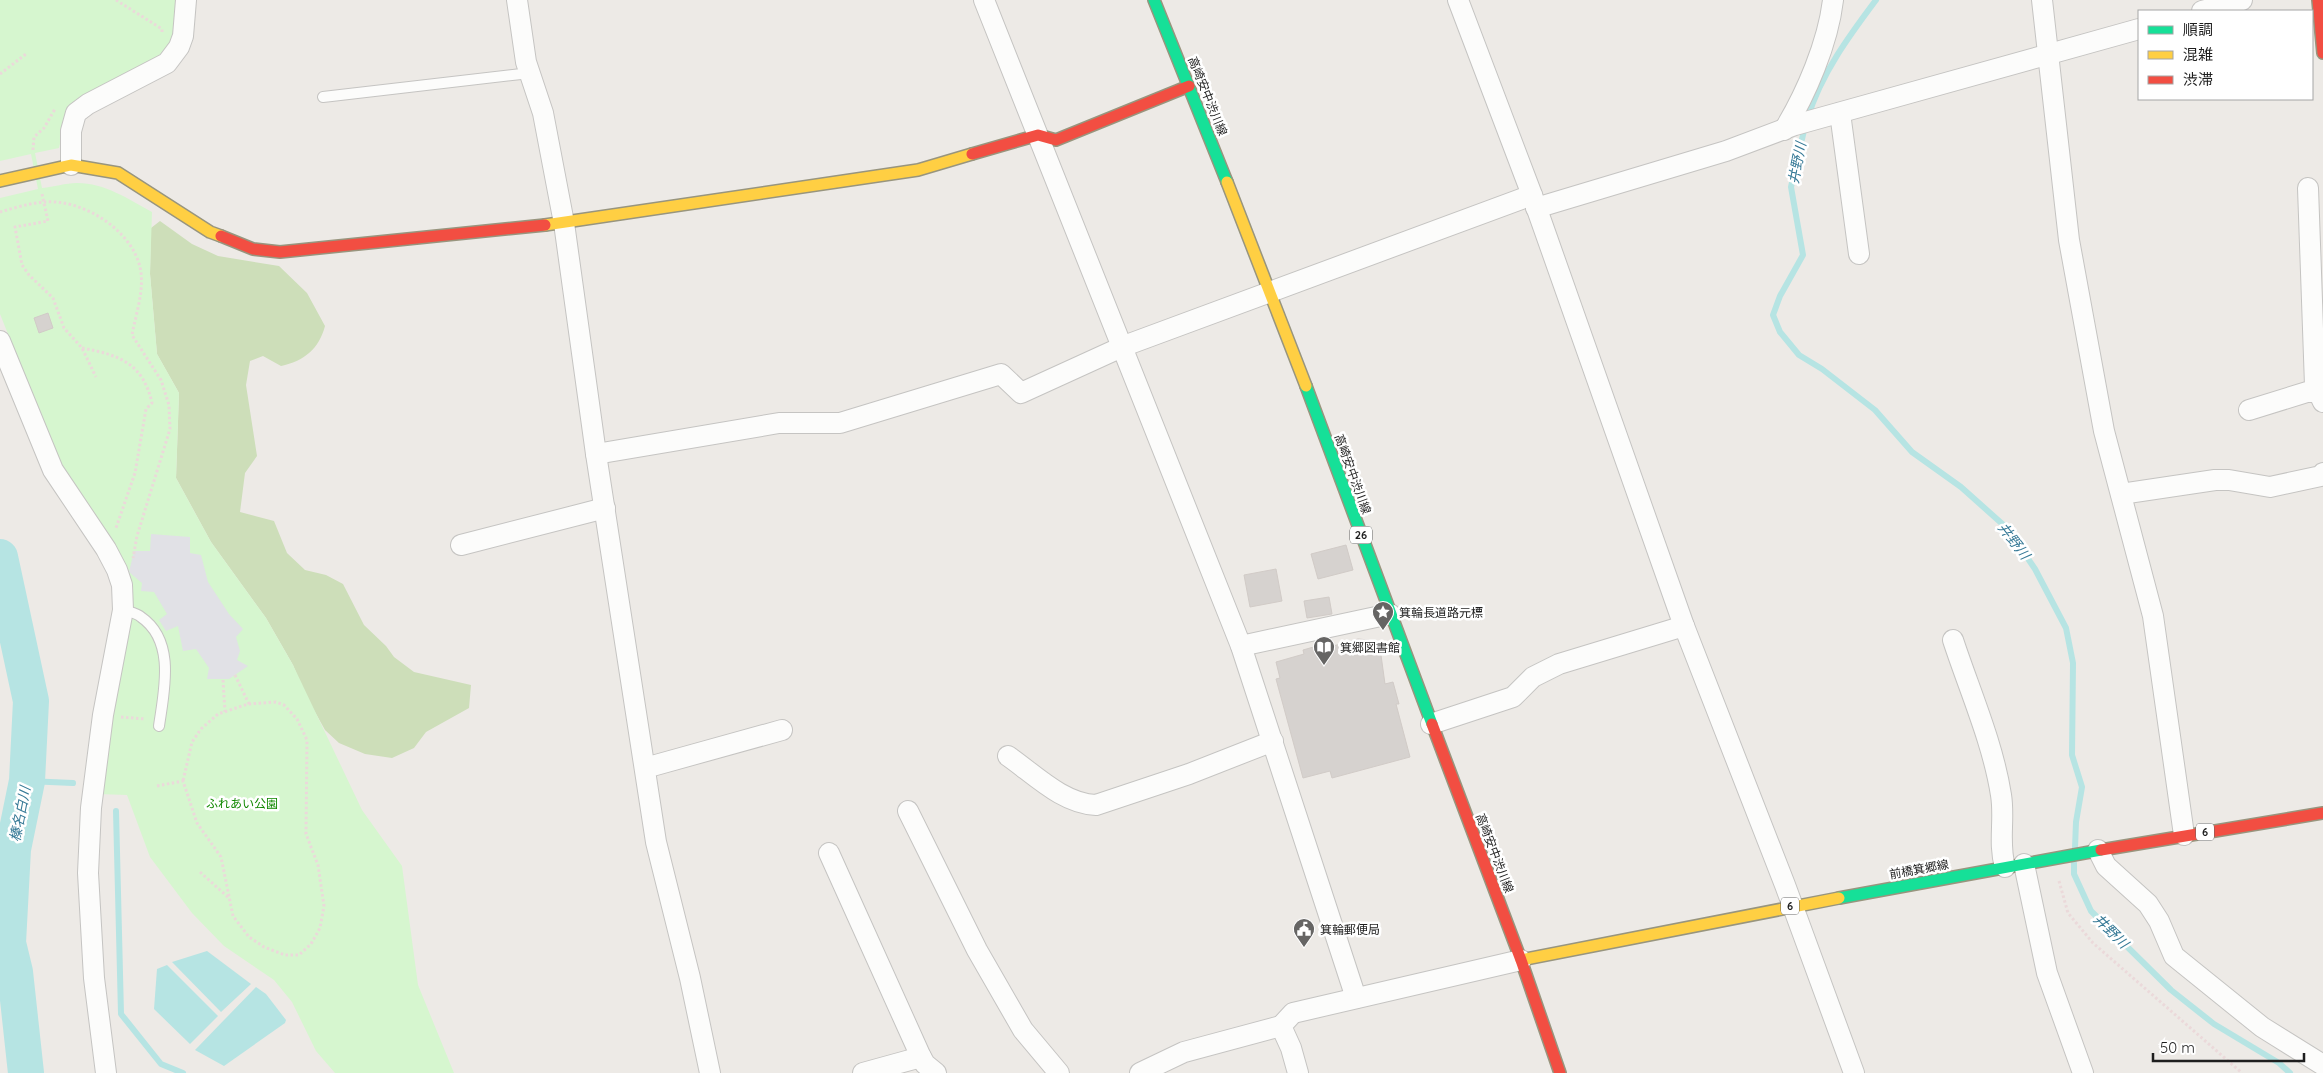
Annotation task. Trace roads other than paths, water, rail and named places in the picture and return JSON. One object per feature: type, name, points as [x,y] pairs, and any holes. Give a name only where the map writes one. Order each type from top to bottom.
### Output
[{"type":"main road","name":"高崎安中渋川線","points":[[1154,0],[1272,293],[1431,724],[1521,960],[1560,1073]]},
{"type":"main road","points":[[2318,0],[2323,53]]},
{"type":"main road","points":[[0,180],[71,165],[118,173],[210,232],[253,248],[280,252],[564,223],[918,170],[1038,135],[1056,140],[1190,86]]},
{"type":"main road","name":"前橋箕郷線","points":[[1521,960],[1793,906],[2093,850],[2323,813]]},
{"type":"street","points":[[71,165],[73,119],[85,99],[167,63],[179,47],[183,36],[186,0]]},
{"type":"street","points":[[517,0],[524,54],[543,113],[564,223],[596,454],[656,842],[690,978],[710,1073]]},
{"type":"street","points":[[984,0],[1124,346],[1241,646],[1356,998]]},
{"type":"street","points":[[1458,0],[1534,201],[1684,626],[1793,906],[1854,1073]]},
{"type":"street","points":[[1789,128],[1818,58],[1833,0]]},
{"type":"street","points":[[2042,0],[2069,240],[2104,431],[2153,616],[2184,835]]},
{"type":"street","points":[[2206,10],[2242,0]]},
{"type":"street","points":[[596,454],[779,423],[840,423],[1001,374],[1021,394],[1124,346],[1534,201],[1726,151],[1789,128],[2138,29]]},
{"type":"street","points":[[1840,113],[1858,254]]},
{"type":"street","points":[[2308,188],[2315,386],[2322,396]]},
{"type":"street","points":[[0,341],[52,470],[106,548],[119,577],[123,610],[95,770],[88,864],[94,978],[106,1073]]},
{"type":"street","points":[[2249,410],[2307,392],[2322,396]]},
{"type":"street","points":[[2121,494],[2215,480],[2229,480],[2270,487],[2321,476],[2323,473]]},
{"type":"street","points":[[461,545],[605,508]]},
{"type":"street","points":[[1241,646],[1390,614]]},
{"type":"street","points":[[1431,724],[1513,697],[1533,677],[1559,664],[1684,626]]},
{"type":"street","points":[[1953,640],[1990,753],[2001,796],[2001,854],[2014,866],[2047,973],[2083,1073]]},
{"type":"street","points":[[645,768],[782,730]]},
{"type":"street","points":[[1008,756],[1071,800],[1083,804],[1096,805],[1189,774],[1273,741]]},
{"type":"street","points":[[908,811],[977,950],[1018,1022],[1059,1073]]},
{"type":"street","points":[[2093,850],[2106,866],[2148,904],[2159,921],[2174,956],[2262,1027],[2323,1065]]},
{"type":"street","points":[[829,853],[921,1057],[925,1064],[936,1073]]},
{"type":"street","points":[[1140,1073],[1184,1052],[1281,1026],[1293,1013],[1521,960]]},
{"type":"street","points":[[1281,1026],[1291,1048],[1298,1073]]},
{"type":"street","points":[[863,1073],[921,1057]]},
{"type":"lane","points":[[323,97],[530,74]]},
{"type":"lane","points":[[123,610],[140,615],[154,628],[162,646],[165,682],[159,726]]},
{"type":"water","points":[[207,951],[251,984],[221,1012],[172,962]]},
{"type":"water","points":[[167,965],[218,1016],[190,1044],[154,1009],[157,969]]},
{"type":"water","points":[[256,987],[266,994],[286,1020],[285,1023],[224,1066],[195,1050]]},
{"type":"waterway","name":"井野川","points":[[1808,117],[1828,71],[1876,0]]},
{"type":"waterway","name":"井野川","points":[[1805,126],[1791,187],[1803,255],[1780,296],[1773,315],[1780,332],[1799,355],[1822,369],[1875,410],[1912,452],[1961,487],[2008,529],[2035,569],[2066,628],[2073,663],[2072,755],[2082,787],[2076,822],[2075,848]]},
{"type":"waterway","name":"榛名白川","points":[[0,557],[31,701],[27,781],[13,849],[8,943],[15,972],[26,1073]]},
{"type":"waterway","points":[[27,781],[73,783]]},
{"type":"waterway","points":[[116,811],[121,1014],[161,1064],[183,1073]]},
{"type":"waterway","name":"井野川","points":[[2074,863],[2074,874],[2091,911],[2171,990],[2214,1024],[2279,1063],[2290,1073]]},
{"type":"place","name":"箕輪長道路元標","points":[[1383,631]]},
{"type":"place","name":"箕郷図書館","points":[[1324,666]]},
{"type":"place","name":"箕輪郵便局","points":[[1304,948]]},
{"type":"park label","name":"ふれあい公園","points":[[242,803]]}]
